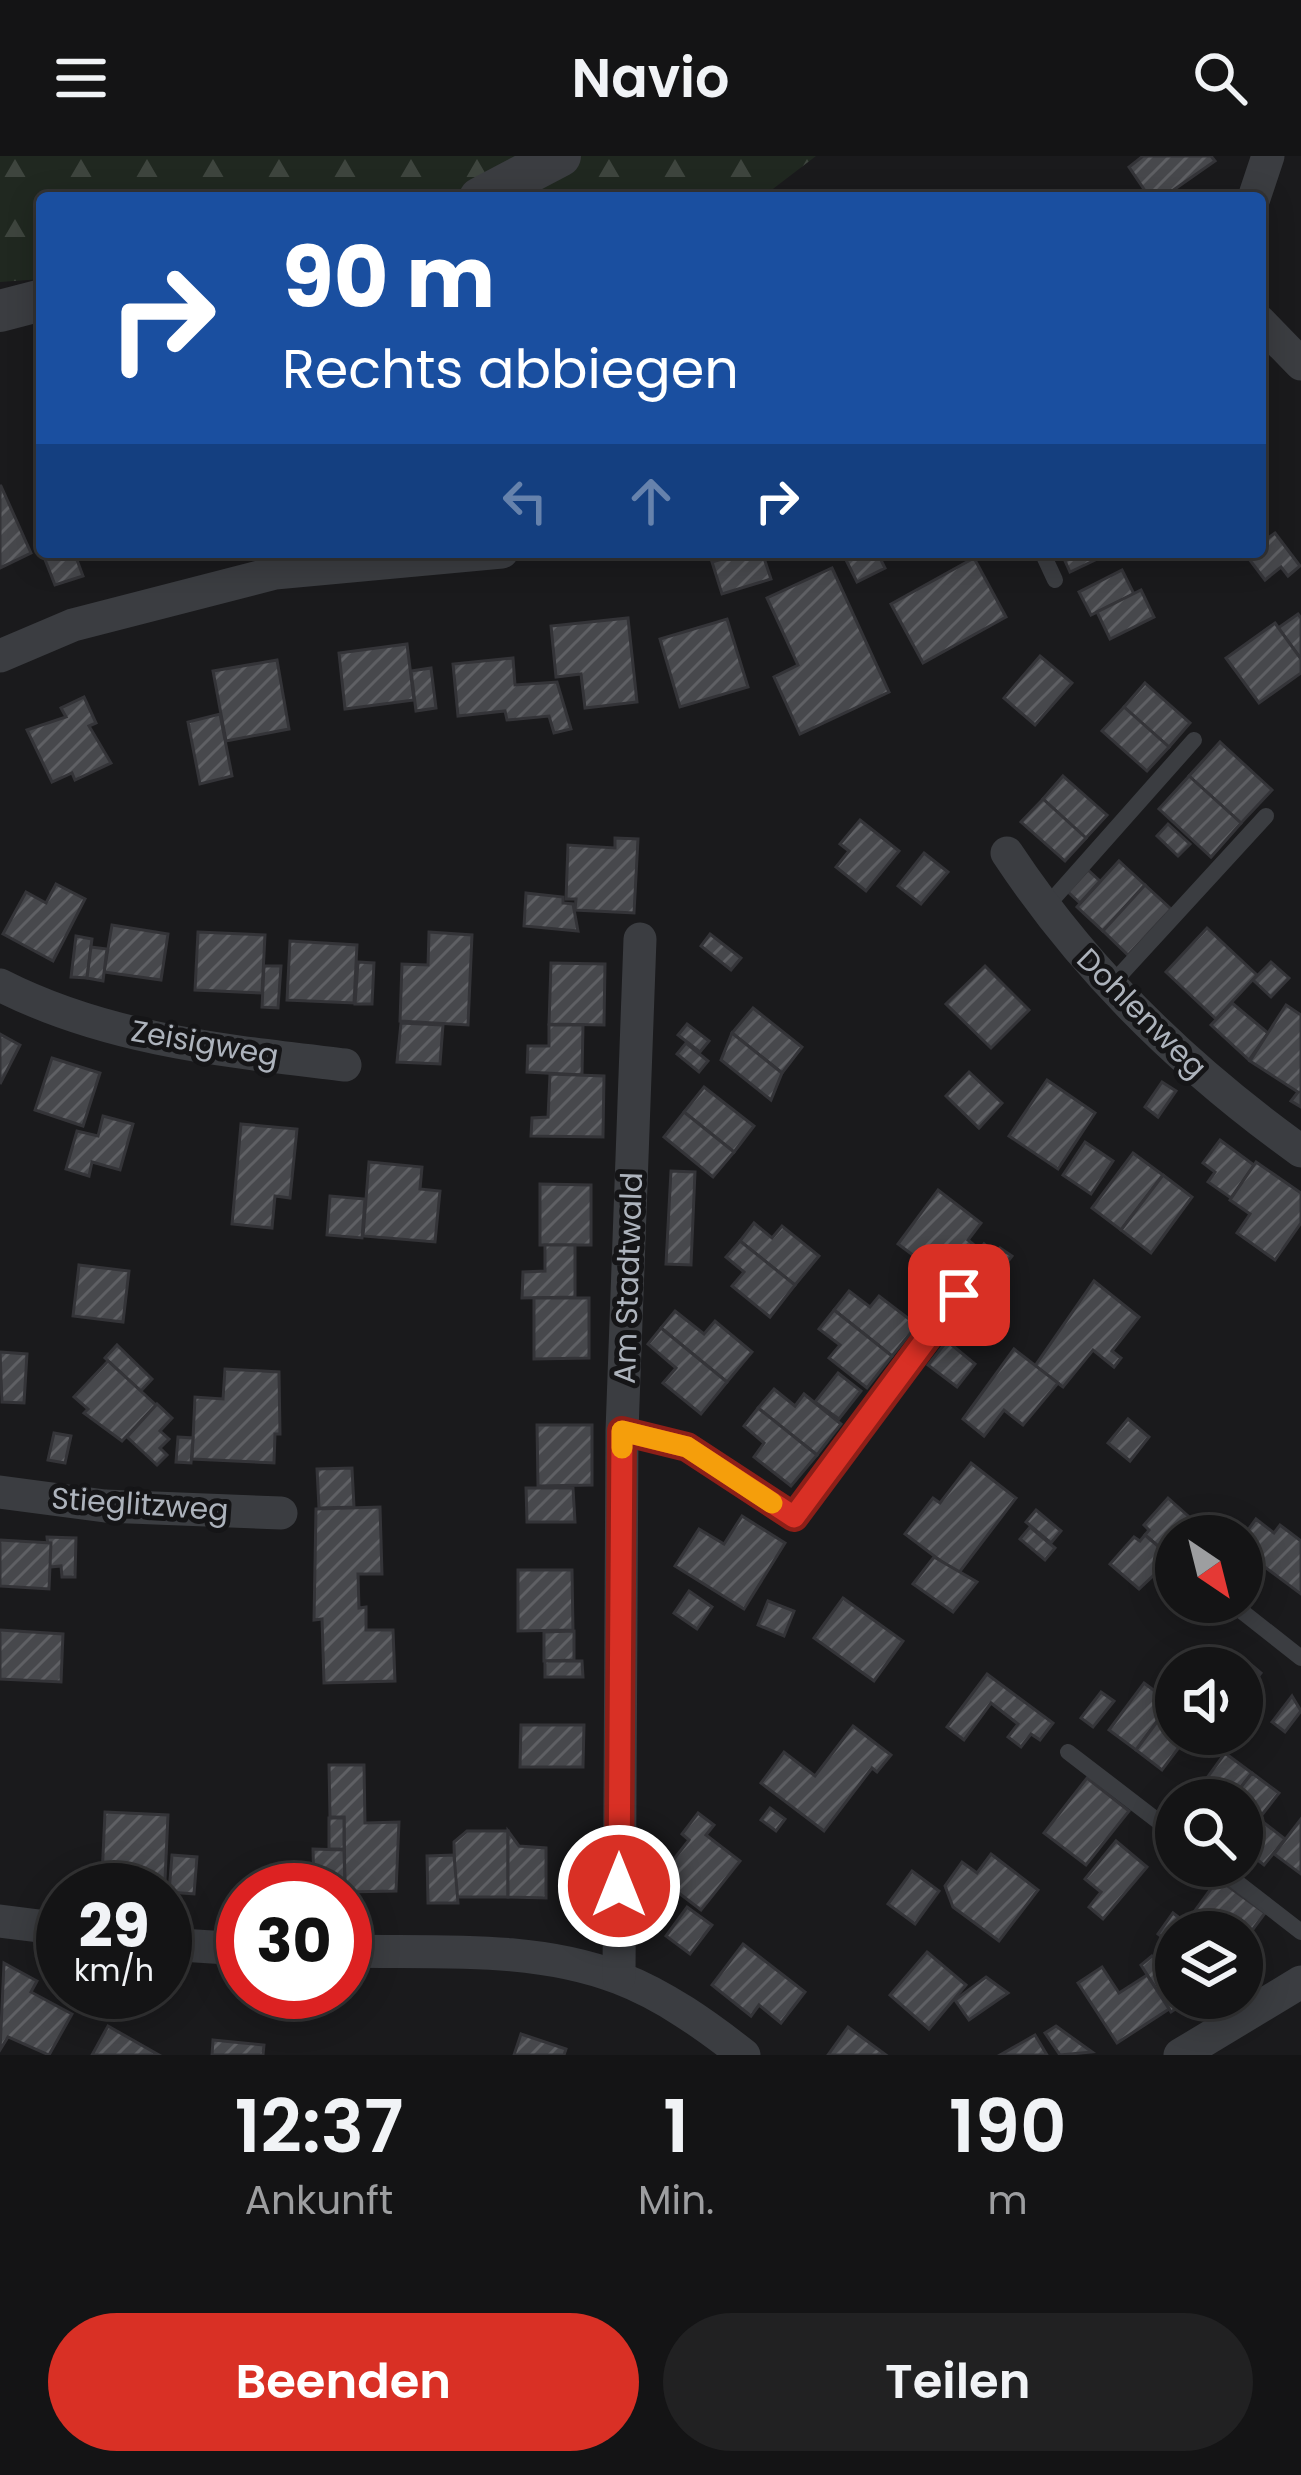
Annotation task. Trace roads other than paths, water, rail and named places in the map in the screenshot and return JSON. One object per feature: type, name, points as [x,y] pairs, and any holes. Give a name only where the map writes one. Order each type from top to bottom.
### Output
[{"type":"street","points":[[491,192],[560,156]]},
{"type":"street","points":[[1256,192],[1268,156]]},
{"type":"street","points":[[0,311],[36,302]]},
{"type":"street","points":[[1266,328],[1301,364]]},
{"type":"street","points":[[0,656],[73,625],[275,573],[437,558]]},
{"type":"street","name":"Dohlenweg","points":[[1006,853],[1044,909],[1108,987],[1240,1107],[1301,1151]]},
{"type":"street","name":"Am Stadtwald","points":[[619,1977],[622,1431],[640,939]]},
{"type":"street","name":"Zeisigweg","points":[[0,985],[29,1000],[161,1042],[345,1065]]},
{"type":"street","name":"Stieglitzweg","points":[[0,1492],[105,1506],[281,1513]]},
{"type":"street","points":[[0,1921],[36,1926]]},
{"type":"street","points":[[372,1952],[496,1954],[619,1977],[706,2026],[745,2055]]},
{"type":"street","points":[[1180,2055],[1301,1982]]},
{"type":"lane","points":[[1045,558],[1055,580]]},
{"type":"lane","points":[[1044,909],[1193,740]]},
{"type":"lane","points":[[1108,987],[1266,816]]},
{"type":"lane","points":[[622,1431],[687,1447],[794,1517],[959,1295]]},
{"type":"lane","points":[[1257,1623],[1301,1658]]},
{"type":"lane","points":[[1068,1752],[1155,1819]]},
{"type":"lane","points":[[1243,1887],[1301,1932]]}]
